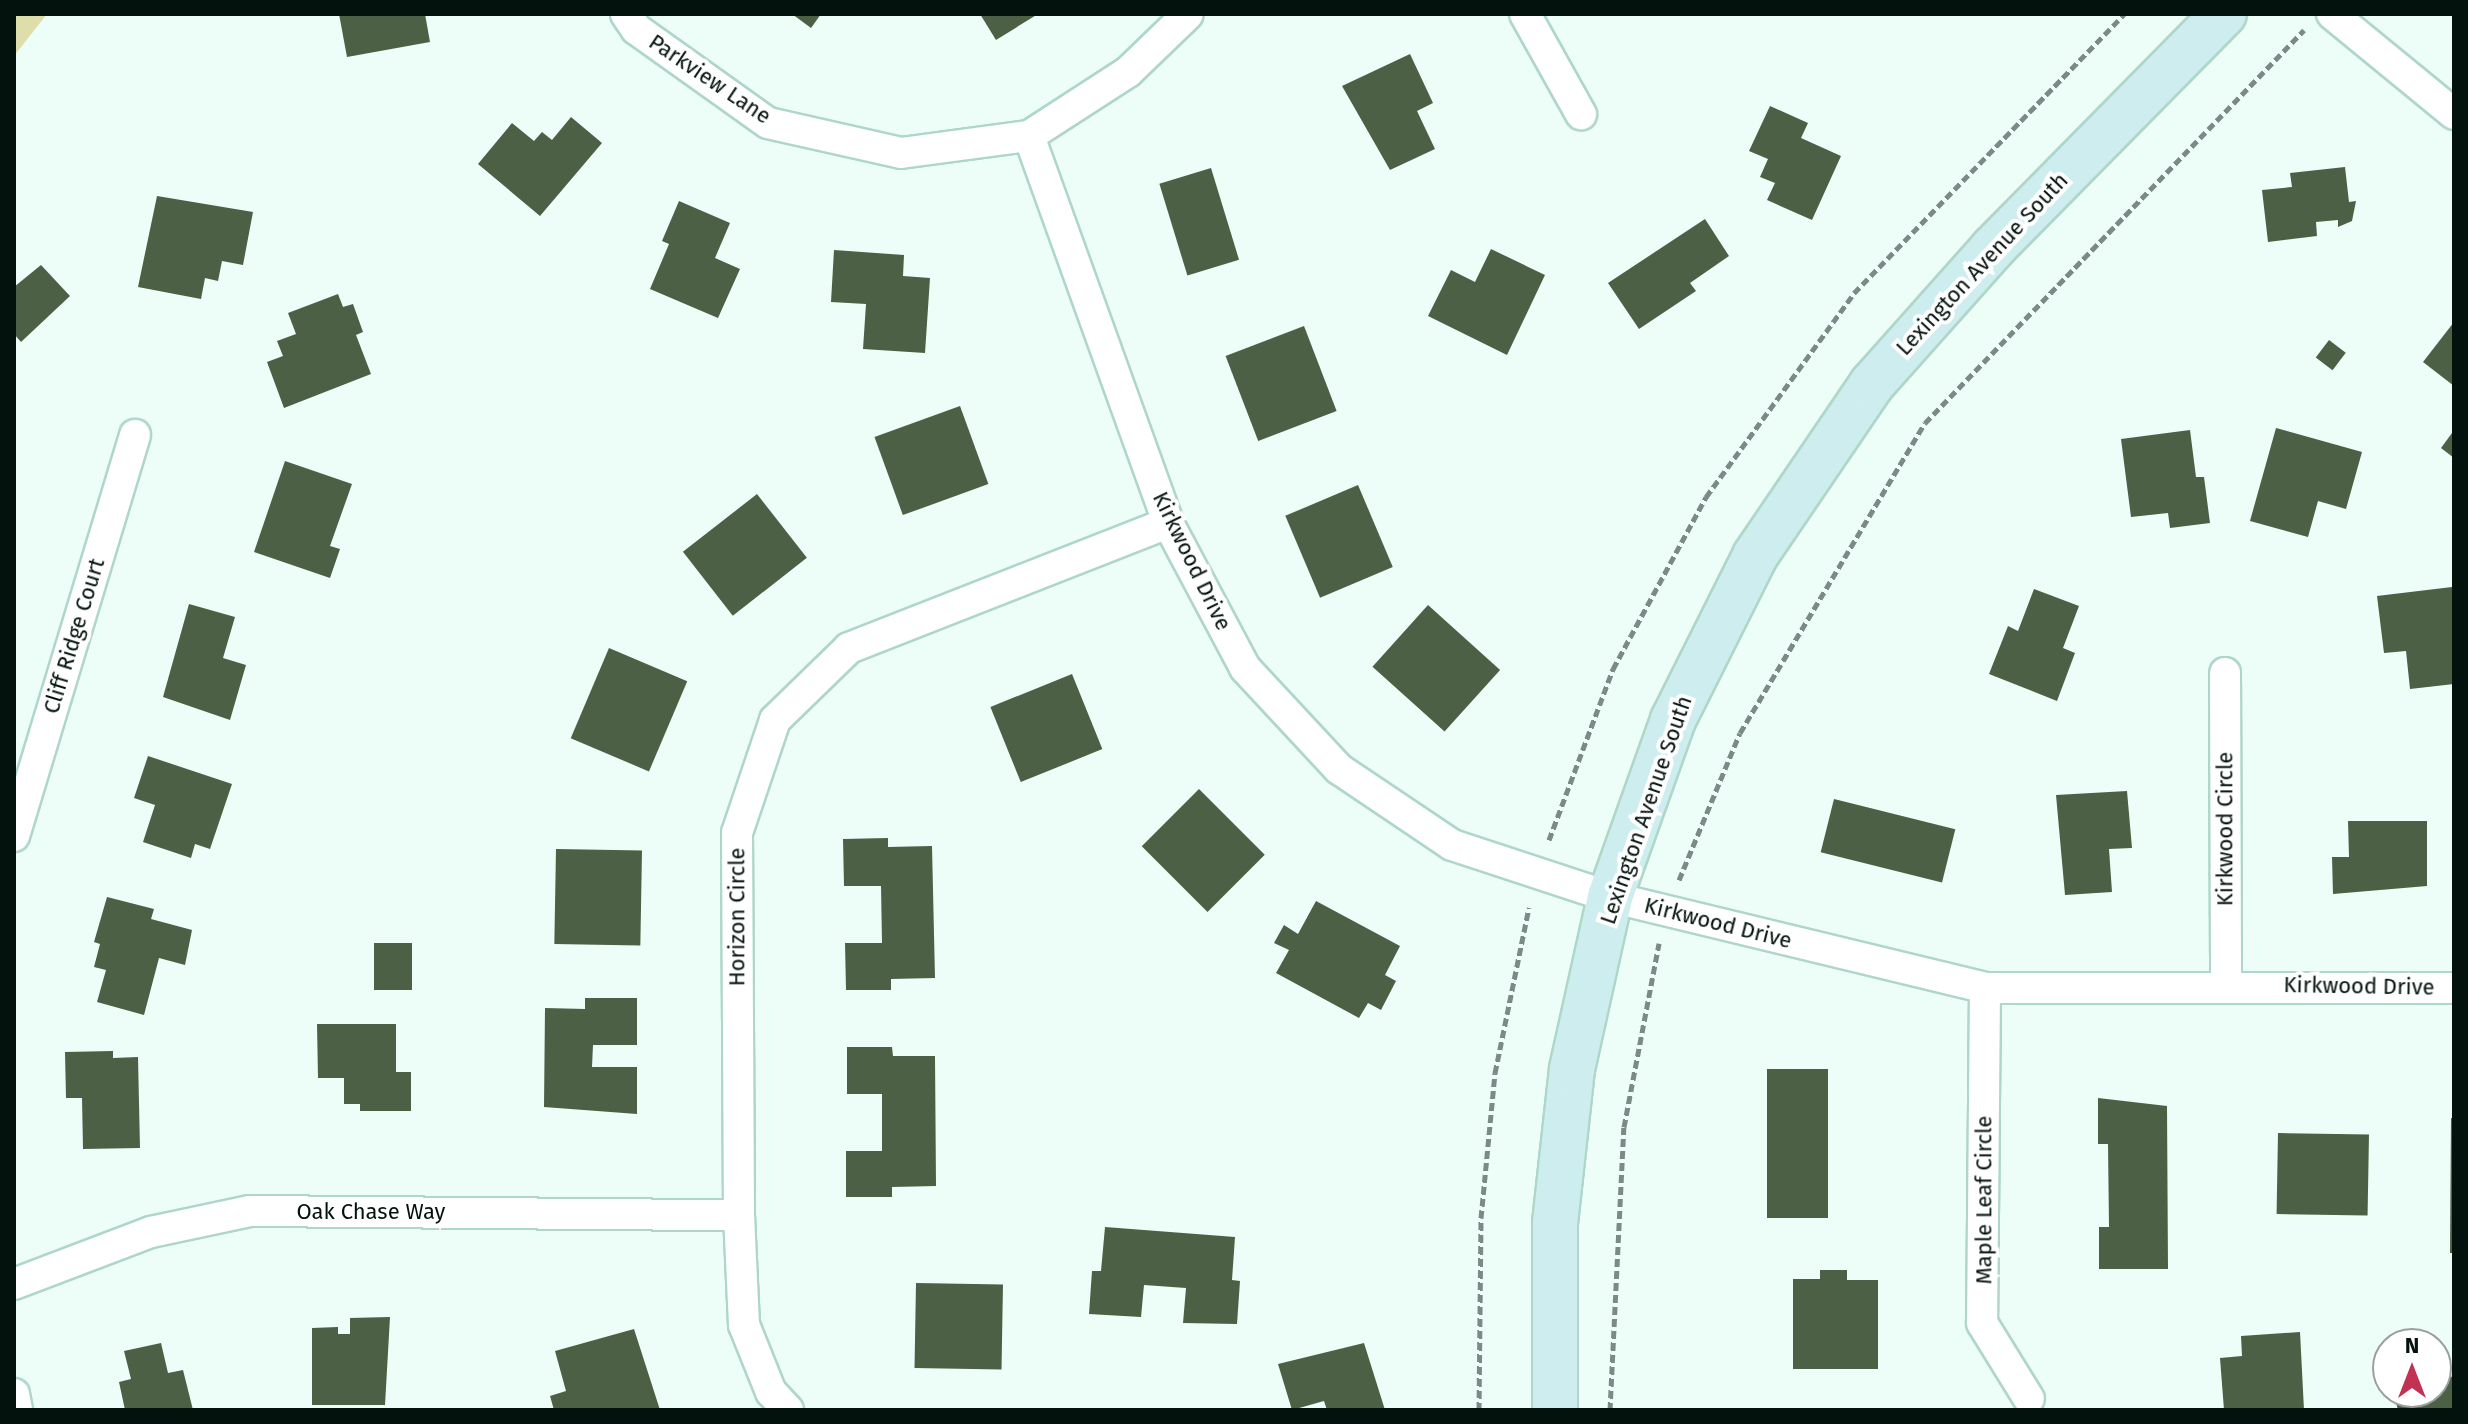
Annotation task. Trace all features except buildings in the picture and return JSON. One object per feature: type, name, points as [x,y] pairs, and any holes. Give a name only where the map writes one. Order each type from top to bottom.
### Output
[{"type":"street","name":"Parkview Lane","points":[[626,14],[636,29],[768,123],[901,153],[1029,136],[1128,72],[1188,14]]},
{"type":"street","points":[[1525,14],[1581,114]]},
{"type":"street","name":"Lexington Avenue South","points":[[1555,1410],[1555,1223],[1572,1069],[1610,897],[1673,720],[1748,570],[1872,384],[1993,248],[2224,14]]},
{"type":"street","points":[[2321,20],[2454,114]]},
{"type":"street","name":"Kirkwood Drive","points":[[1029,136],[1168,523],[1245,668],[1339,769],[1452,845],[1610,897],[1985,988],[2226,985],[2454,988]]},
{"type":"street","name":"Cliff Ridge Court","points":[[14,836],[135,435]]},
{"type":"street","name":"Horizon Circle","points":[[788,1410],[771,1392],[744,1325],[739,1215],[737,833],[775,720],[849,648],[1168,523]]},
{"type":"street","name":"Kirkwood Circle","points":[[2225,673],[2226,985]]},
{"type":"street","name":"Maple Leaf Circle","points":[[1985,988],[1982,1323],[2029,1399]]},
{"type":"street","name":"Oak Chase Way","points":[[14,1284],[151,1232],[250,1211],[739,1215]]},
{"type":"street","points":[[14,1394],[17,1410]]},
{"type":"path","points":[[1610,1410],[1624,1127],[1666,910],[1740,733],[1925,423],[2321,20]]},
{"type":"green space","points":[[14,14],[47,14],[14,56]]}]
